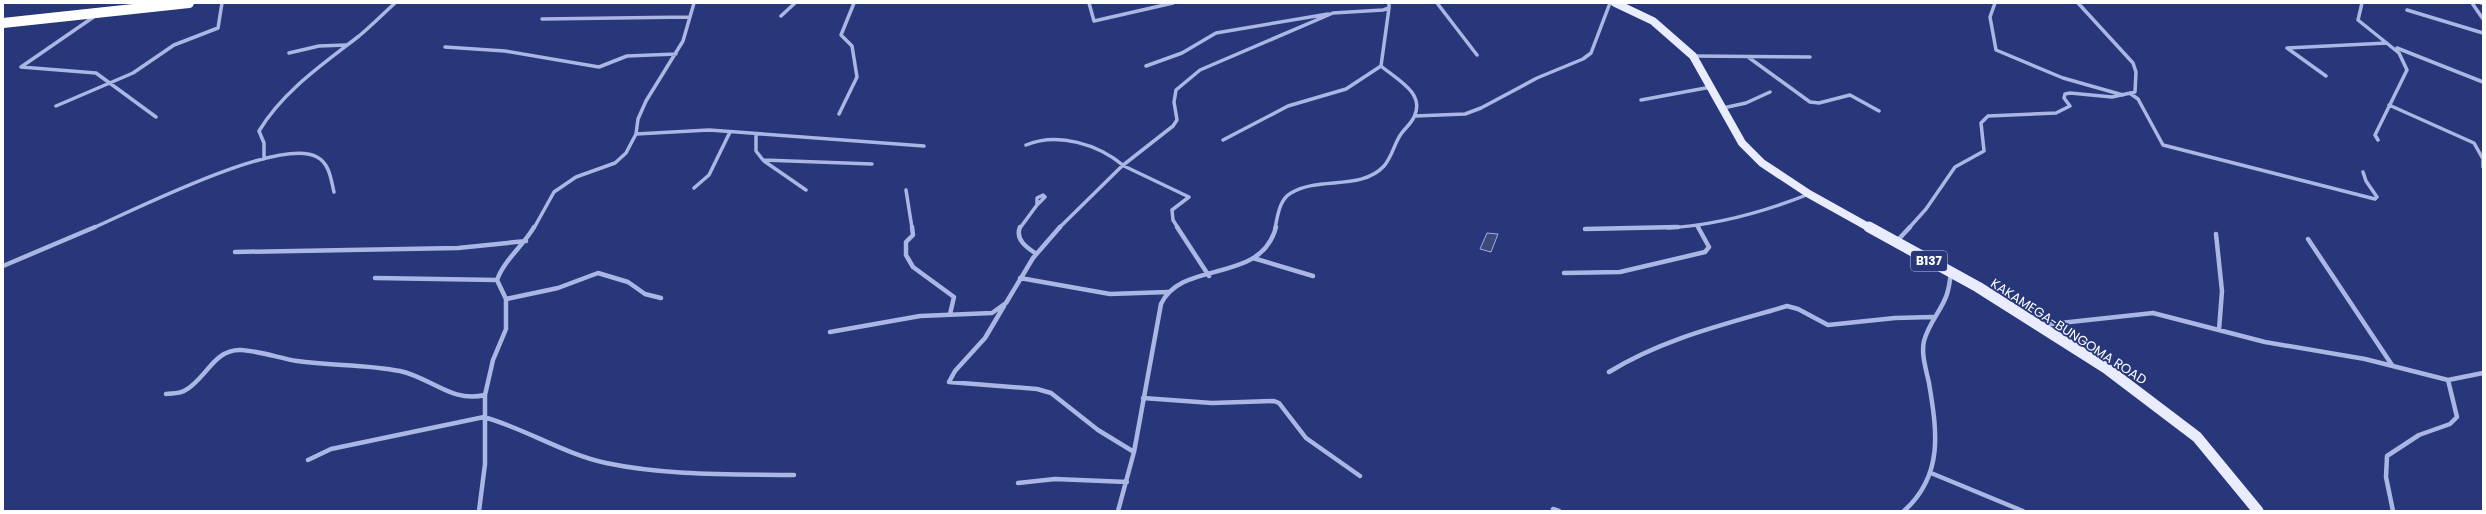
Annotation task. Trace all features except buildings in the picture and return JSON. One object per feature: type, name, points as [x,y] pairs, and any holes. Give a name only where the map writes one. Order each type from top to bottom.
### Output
[{"type":"highway","points":[[3,19],[148,3]]},
{"type":"highway","points":[[3,23],[189,3]]},
{"type":"main road","name":"KAKAMEGA-BUNGOMA ROAD","points":[[1616,3],[1653,21],[1693,56],[1712,87],[1742,143],[1752,154],[1775,173],[1809,194],[1951,272],[2041,325],[2131,386],[2196,437],[2258,511]]},
{"type":"street","points":[[56,106],[133,73],[174,45],[218,28],[222,3]]},
{"type":"street","points":[[264,158],[264,143],[258,131],[265,121],[306,77],[395,3]]},
{"type":"street","points":[[479,511],[485,464],[485,395],[493,360],[506,329],[506,299],[497,280],[501,269],[526,241],[554,192],[576,177],[620,160],[630,148],[636,134],[638,119],[646,101],[683,41],[694,3]]},
{"type":"street","points":[[781,16],[795,3]]},
{"type":"street","points":[[839,114],[857,77],[852,46],[841,35],[854,3]]},
{"type":"street","points":[[1089,3],[1094,22],[1173,3]]},
{"type":"street","points":[[1020,278],[1110,294],[1168,292],[1187,283],[1209,276],[1253,258],[1265,249],[1274,236],[1280,204],[1284,198],[1302,188],[1355,179],[1379,171],[1385,166],[1406,126],[1415,116],[1417,105],[1412,90],[1407,84],[1390,76],[1381,66],[1389,3]]},
{"type":"street","points":[[1437,3],[1478,55]]},
{"type":"street","points":[[1415,116],[1465,114],[1481,108],[1537,78],[1583,59],[1591,53],[1610,3]]},
{"type":"street","points":[[1995,3],[1990,17],[1996,50],[2063,78],[2126,96]]},
{"type":"street","points":[[1896,243],[1929,205],[1952,170],[1984,151],[1980,122],[1986,117],[1992,115],[2024,116],[2062,111],[2069,108],[2070,103],[2064,98],[2065,94],[2070,93],[2112,98],[2126,96],[2131,94],[2136,89],[2136,72],[2133,63],[2078,3]]},
{"type":"street","points":[[2362,3],[2358,20],[2363,26],[2387,43],[2483,82]]},
{"type":"street","points":[[2472,3],[2483,19]]},
{"type":"street","points":[[1146,66],[1182,53],[1203,39],[1216,33],[1304,16],[1333,13],[1371,12],[1389,8]]},
{"type":"street","points":[[2407,10],[2483,33]]},
{"type":"street","points":[[99,13],[21,67],[93,72],[156,117]]},
{"type":"street","points":[[1134,452],[1098,430],[1051,393],[1038,389],[949,382],[955,371],[985,338],[1020,278],[1036,254],[1124,166],[1172,128],[1177,120],[1173,100],[1174,92],[1186,80],[1200,70],[1333,13]]},
{"type":"street","points":[[542,19],[689,17]]},
{"type":"street","points":[[2326,76],[2287,48],[2387,43]]},
{"type":"street","points":[[289,53],[319,46],[346,45]]},
{"type":"street","points":[[2378,140],[2375,134],[2406,70],[2401,53],[2393,46]]},
{"type":"street","points":[[445,47],[500,50],[602,67],[627,56],[676,54]]},
{"type":"street","points":[[1693,56],[1810,57]]},
{"type":"street","points":[[1748,57],[1810,102],[1819,103],[1850,95],[1879,111]]},
{"type":"street","points":[[1223,140],[1288,106],[1346,88],[1381,66]]},
{"type":"street","points":[[1641,100],[1674,92],[1712,87]]},
{"type":"street","points":[[1723,108],[1746,103],[1770,92]]},
{"type":"street","points":[[2131,94],[2138,99],[2163,145],[2375,199],[2377,197],[2366,181],[2364,172]]},
{"type":"street","points":[[2389,105],[2474,143],[2482,158],[2483,167]]},
{"type":"street","points":[[636,134],[709,130],[924,146]]},
{"type":"street","points":[[694,188],[709,175],[730,132]]},
{"type":"street","points":[[756,134],[756,151],[763,160],[806,190]]},
{"type":"street","points":[[1026,145],[1031,142],[1058,140],[1085,144],[1118,160],[1124,166],[1170,186],[1189,197],[1172,210],[1173,220],[1209,276]]},
{"type":"street","points":[[3,266],[206,178],[264,158],[307,154],[321,159],[327,164],[334,192]]},
{"type":"street","points":[[763,160],[872,164]]},
{"type":"street","points":[[906,190],[913,235],[906,242],[906,255],[914,267],[951,293],[954,301],[950,314]]},
{"type":"street","points":[[1585,229],[1640,230],[1698,226],[1770,210],[1809,194]]},
{"type":"street","points":[[1036,206],[1019,227],[1018,235],[1020,241],[1036,254]]},
{"type":"street","points":[[1564,273],[1578,274],[1620,272],[1705,252],[1709,247],[1698,226]]},
{"type":"street","points":[[2216,234],[2222,291],[2219,330]]},
{"type":"street","points":[[2308,239],[2392,365]]},
{"type":"street","points":[[235,252],[458,248],[526,241]]},
{"type":"street","points":[[1253,258],[1312,276]]},
{"type":"street","points":[[1904,511],[1920,500],[1931,473],[1934,433],[1923,354],[1924,341],[1933,317],[1947,295],[1951,272]]},
{"type":"street","points":[[506,299],[558,288],[598,273],[628,282],[646,294],[661,298]]},
{"type":"street","points":[[375,278],[497,280]]},
{"type":"street","points":[[1118,511],[1134,452],[1161,304],[1168,292]]},
{"type":"street","points":[[830,332],[874,323],[950,314],[976,316],[993,313],[1005,305]]},
{"type":"street","points":[[1609,372],[1675,338],[1787,306],[1798,307],[1818,322],[1828,325],[1895,318],[1933,317]]},
{"type":"street","points":[[2041,325],[2153,314],[2186,320],[2265,342],[2392,365],[2448,380],[2483,373]]},
{"type":"street","points":[[166,394],[188,389],[220,357],[235,350],[248,351],[297,361],[413,374],[461,398],[473,399],[485,395]]},
{"type":"street","points":[[2393,511],[2386,477],[2387,456],[2424,432],[2444,428],[2453,422],[2457,417],[2448,380]]},
{"type":"street","points":[[1143,398],[1212,403],[1274,401],[1284,407],[1293,423],[1306,438],[1360,476]]},
{"type":"street","points":[[308,460],[331,449],[484,417],[505,423],[584,457],[606,464],[666,472],[794,475]]},
{"type":"street","points":[[1931,473],[2023,511]]},
{"type":"street","points":[[1018,483],[1055,479],[1127,482]]},
{"type":"water","points":[[1487,233],[1498,234],[1491,252],[1480,249]]}]
